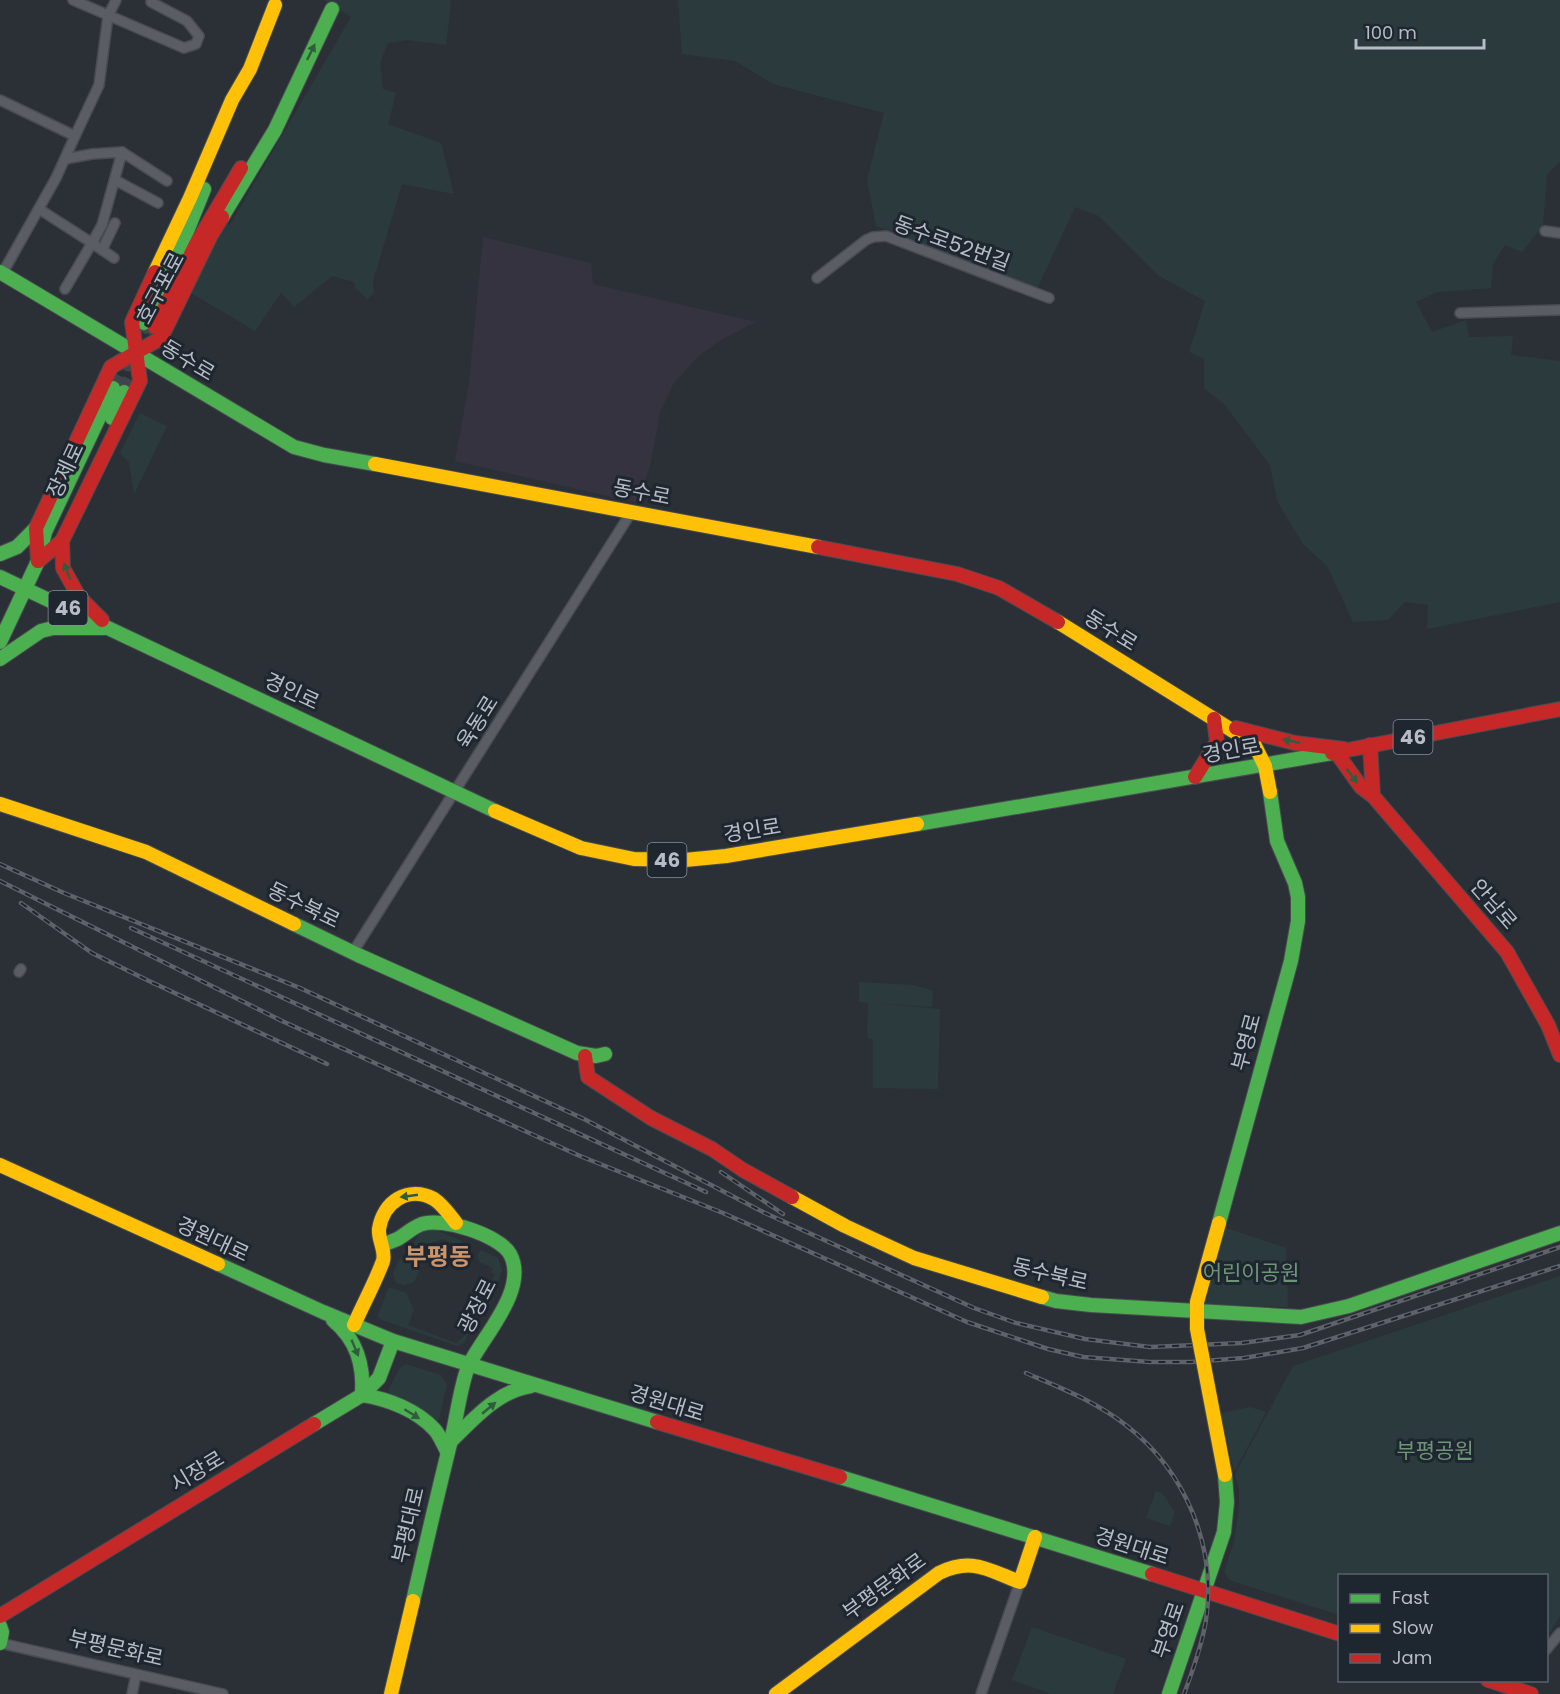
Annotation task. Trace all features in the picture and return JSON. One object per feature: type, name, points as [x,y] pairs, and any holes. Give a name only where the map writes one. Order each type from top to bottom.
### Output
[{"type":"main road","name":"호구포로","points":[[275,5],[150,325],[216,207],[294,89]]},
{"type":"main road","name":"호구포로","points":[[250,69],[232,100],[190,198],[132,322],[136,353],[161,338],[211,235],[275,130],[332,9]]},
{"type":"main road","name":"동수로","points":[[1,273],[294,447],[324,455],[632,511],[957,574],[999,588],[1050,617],[1254,744],[1266,765]]},
{"type":"main road","points":[[0,554],[17,547],[36,528],[111,367],[136,353],[140,381],[62,541],[38,561]]},
{"type":"main road","name":"장제로","points":[[0,642],[38,561],[56,539],[119,390]]},
{"type":"main road","points":[[36,528],[38,561]]},
{"type":"main road","points":[[62,541],[63,568],[79,597],[110,628]]},
{"type":"main road","name":"경인로","points":[[0,577],[522,825],[581,848],[634,859],[685,860],[730,856],[1266,765],[1560,709]]},
{"type":"main road","points":[[0,659],[41,631],[53,628],[110,628]]},
{"type":"main road","points":[[1194,777],[1214,750],[1217,742],[1218,722],[1295,742],[1343,751]]},
{"type":"main road","points":[[1370,745],[1373,796]]},
{"type":"main road","name":"안남로","points":[[1343,751],[1361,787],[1373,796],[1507,952],[1548,1025],[1560,1055]]},
{"type":"main road","name":"부영로","points":[[1169,1694],[1224,1532],[1227,1503],[1225,1475],[1197,1329],[1197,1302],[1298,932],[1298,895],[1276,839],[1266,765]]},
{"type":"main road","name":"동수북로","points":[[0,804],[146,852],[352,952],[585,1056],[605,1054]]},
{"type":"main road","name":"동수북로","points":[[585,1056],[588,1077],[651,1118],[712,1149],[744,1170],[845,1226],[914,1258],[1056,1300],[1091,1305],[1227,1311],[1281,1317],[1309,1316],[1349,1306],[1560,1233]]},
{"type":"main road","name":"경원대로","points":[[0,1165],[323,1312],[393,1341],[468,1366],[1035,1537],[1338,1633]]},
{"type":"main road","name":"광장로","points":[[354,1325],[382,1264],[384,1251],[379,1234],[386,1208],[400,1197],[426,1195],[445,1209],[456,1223]]},
{"type":"main road","name":"광장로","points":[[382,1244],[399,1241],[420,1224],[456,1223],[503,1245],[510,1254],[515,1264],[510,1290],[489,1334],[468,1366]]},
{"type":"main road","points":[[323,1312],[339,1324],[355,1346],[362,1366],[364,1380],[362,1395],[388,1400],[429,1425],[448,1447],[505,1394],[519,1387],[536,1385]]},
{"type":"main road","name":"시장로","points":[[0,1616],[362,1395],[379,1378],[393,1341]]},
{"type":"main road","name":"부평대로","points":[[391,1694],[468,1366]]},
{"type":"main road","points":[[1020,1582],[1035,1537]]},
{"type":"main road","name":"부평문화로","points":[[776,1694],[946,1567],[967,1563],[1020,1582]]},
{"type":"main road","points":[[0,1626],[2,1632],[0,1643]]},
{"type":"main road","points":[[1515,1684],[1531,1694]]},
{"type":"street","points":[[73,0],[184,48],[196,44],[199,36],[187,21],[151,2]]},
{"type":"street","points":[[1,273],[39,209],[99,85],[108,15],[116,0]]},
{"type":"street","points":[[0,99],[75,136]]},
{"type":"street","points":[[65,159],[122,152],[167,181]]},
{"type":"street","points":[[65,289],[102,225],[122,152]]},
{"type":"street","points":[[116,180],[158,203]]},
{"type":"street","points":[[39,209],[114,258]]},
{"type":"street","points":[[102,250],[115,222]]},
{"type":"street","points":[[1545,231],[1560,232]]},
{"type":"street","name":"동수로52번길","points":[[817,278],[866,240],[886,236],[1049,298]]},
{"type":"street","points":[[1460,313],[1560,310]]},
{"type":"street","name":"육동로","points":[[352,952],[632,511]]},
{"type":"street","points":[[981,1694],[1020,1582]]},
{"type":"street","points":[[1548,1648],[1560,1633]]},
{"type":"street","name":"부평문화로","points":[[0,1643],[223,1694]]},
{"type":"street","points":[[132,1694],[136,1675]]},
{"type":"shaded area","points":[[483,237],[591,263],[593,284],[756,322],[719,341],[699,356],[674,383],[660,412],[651,462],[638,503],[455,461],[469,383]]},
{"type":"green space","points":[[324,0],[451,0],[446,45],[407,40],[388,43],[380,62],[383,89],[396,93],[388,124],[441,143],[454,194],[402,184],[373,281],[374,294],[367,299],[355,288],[354,282],[332,276],[294,307],[281,293],[255,331],[186,290],[223,221],[230,225],[351,17]]},
{"type":"green space","points":[[678,0],[1560,0],[1560,161],[1547,175],[1543,225],[1522,252],[1505,245],[1493,264],[1491,288],[1437,292],[1416,302],[1432,332],[1466,320],[1469,337],[1513,336],[1511,355],[1560,361],[1560,602],[1427,629],[1428,605],[1405,602],[1388,620],[1353,622],[1327,566],[1303,544],[1277,501],[1270,465],[1225,405],[1204,388],[1204,359],[1189,352],[1205,301],[1159,276],[1099,216],[1075,207],[1037,289],[876,226],[867,180],[884,113],[773,84],[735,61],[682,54]]},
{"type":"green space","points":[[140,413],[167,426],[134,494],[129,462],[120,453]]},
{"type":"green space","points":[[859,982],[914,985],[933,991],[932,1007],[873,1003],[940,1009],[938,1089],[873,1088],[873,1039],[867,1038],[868,1003],[859,1002]]},
{"type":"green space","points":[[431,1228],[462,1241],[462,1247],[443,1239],[431,1243],[414,1282],[404,1285],[396,1283],[393,1273],[399,1260],[409,1258],[419,1235]]},
{"type":"green space","name":"어린이공원","points":[[1226,1228],[1286,1248],[1288,1307],[1205,1304]]},
{"type":"green space","points":[[481,1250],[498,1258],[502,1270],[489,1306],[480,1311],[473,1321],[468,1319],[473,1295],[484,1300],[495,1274],[491,1272],[493,1268],[479,1262],[477,1255]]},
{"type":"green space","name":"부평공원","points":[[1560,1276],[1560,1616],[1548,1635],[1548,1574],[1338,1574],[1338,1615],[1229,1580],[1224,1571],[1234,1542],[1239,1507],[1239,1490],[1235,1474],[1293,1366]]},
{"type":"green space","points":[[389,1287],[406,1293],[414,1310],[408,1325],[456,1343],[468,1333],[465,1342],[457,1346],[379,1319],[378,1315]]},
{"type":"green space","points":[[406,1364],[441,1375],[447,1384],[439,1419],[433,1421],[388,1391],[399,1369]]},
{"type":"green space","points":[[1250,1407],[1266,1412],[1234,1472],[1221,1413]]},
{"type":"green space","points":[[1156,1491],[1162,1493],[1175,1512],[1170,1526],[1146,1518]]},
{"type":"green space","points":[[1032,1627],[1126,1659],[1113,1694],[1052,1694],[1012,1680]]},
{"type":"tunnel","points":[[113,388],[144,323]]},
{"type":"tunnel","points":[[124,392],[155,327]]},
{"type":"railway","points":[[0,864],[64,893],[300,988],[584,1119],[765,1213],[974,1308],[1016,1323],[1085,1339],[1150,1347],[1242,1343],[1300,1335],[1560,1247]]},
{"type":"railway","points":[[0,881],[282,1021],[580,1156],[723,1213],[967,1322],[1048,1349],[1083,1357],[1150,1362],[1244,1358],[1303,1348],[1560,1266]]},
{"type":"railway","points":[[21,903],[92,953],[327,1064]]},
{"type":"railway","points":[[131,928],[706,1192]]},
{"type":"railway","points":[[721,1172],[783,1214]]},
{"type":"railway","points":[[1026,1373],[1091,1403],[1127,1426],[1165,1465],[1192,1512],[1201,1538],[1208,1592],[1202,1639],[1184,1694]]},
{"type":"traffic: fast","points":[[222,217],[275,130],[332,9]]},
{"type":"traffic: fast","points":[[144,323],[204,189]]},
{"type":"traffic: fast","points":[[0,272],[294,447],[375,464]]},
{"type":"traffic: fast","points":[[0,642],[38,561],[45,532],[113,388]]},
{"type":"traffic: fast","points":[[112,418],[124,392]]},
{"type":"traffic: fast","points":[[0,554],[17,547],[36,528]]},
{"type":"traffic: fast","points":[[0,577],[495,811]]},
{"type":"traffic: fast","points":[[0,659],[41,631],[53,628],[104,628]]},
{"type":"traffic: fast","points":[[917,824],[1332,753]]},
{"type":"traffic: fast","points":[[1219,1223],[1291,961],[1298,921],[1298,897],[1295,883],[1277,841],[1270,792]]},
{"type":"traffic: fast","points":[[294,924],[577,1053],[596,1056],[605,1054]]},
{"type":"traffic: fast","points":[[382,1244],[399,1238],[422,1224],[431,1222],[456,1225],[495,1240],[510,1254],[514,1268],[514,1282],[509,1297],[469,1365],[464,1379],[413,1601]]},
{"type":"traffic: fast","points":[[1042,1297],[1091,1305],[1301,1317],[1349,1306],[1560,1233]]},
{"type":"traffic: fast","points":[[218,1264],[393,1341],[657,1422]]},
{"type":"traffic: fast","points":[[333,1320],[348,1336],[357,1354],[362,1373],[362,1395]]},
{"type":"traffic: fast","points":[[314,1424],[362,1395],[379,1378],[393,1341]]},
{"type":"traffic: fast","points":[[449,1443],[496,1400],[531,1386]]},
{"type":"traffic: fast","points":[[362,1395],[382,1399],[411,1411],[435,1430],[447,1451]]},
{"type":"traffic: fast","points":[[1169,1694],[1224,1532],[1227,1502],[1225,1475]]},
{"type":"traffic: fast","points":[[840,1477],[1152,1574]]},
{"type":"traffic: fast","points":[[0,1626],[2,1632],[0,1643]]},
{"type":"traffic: slow","points":[[155,272],[232,100],[250,69],[275,5]]},
{"type":"traffic: slow","points":[[375,464],[818,547]]},
{"type":"traffic: slow","points":[[1058,622],[1254,744],[1265,766],[1270,792]]},
{"type":"traffic: slow","points":[[0,804],[146,852],[294,924]]},
{"type":"traffic: slow","points":[[495,811],[581,848],[634,859],[685,860],[726,856],[917,824]]},
{"type":"traffic: slow","points":[[0,1165],[218,1264]]},
{"type":"traffic: slow","points":[[354,1325],[383,1261],[384,1253],[379,1229],[381,1219],[391,1204],[406,1195],[424,1195],[440,1204],[456,1223]]},
{"type":"traffic: slow","points":[[792,1197],[845,1226],[914,1258],[1042,1297]]},
{"type":"traffic: slow","points":[[1197,1329],[1197,1302],[1219,1223]]},
{"type":"traffic: slow","points":[[1197,1329],[1225,1475]]},
{"type":"traffic: slow","points":[[776,1694],[939,1573],[951,1568],[971,1566],[980,1567],[1020,1582],[1035,1537]]},
{"type":"traffic: slow","points":[[391,1694],[413,1601]]},
{"type":"traffic: jam","points":[[155,327],[195,246],[241,168]]},
{"type":"traffic: jam","points":[[38,561],[36,528],[111,367],[161,338],[222,217]]},
{"type":"traffic: jam","points":[[38,561],[62,541],[140,381],[132,322],[155,272]]},
{"type":"traffic: jam","points":[[62,541],[63,568],[79,597],[102,620]]},
{"type":"traffic: jam","points":[[818,547],[957,574],[999,588],[1058,622]]},
{"type":"traffic: jam","points":[[1332,753],[1560,709]]},
{"type":"traffic: jam","points":[[1195,777],[1217,742],[1214,719]]},
{"type":"traffic: jam","points":[[1236,728],[1295,743],[1344,749]]},
{"type":"traffic: jam","points":[[1370,745],[1373,796]]},
{"type":"traffic: jam","points":[[1336,752],[1361,787],[1373,796],[1507,952],[1548,1025],[1560,1055]]},
{"type":"traffic: jam","points":[[585,1056],[588,1077],[651,1118],[712,1149],[743,1170],[792,1197]]},
{"type":"traffic: jam","points":[[657,1422],[840,1477]]},
{"type":"traffic: jam","points":[[0,1616],[314,1424]]},
{"type":"traffic: jam","points":[[1152,1574],[1338,1633]]},
{"type":"traffic: jam","points":[[1494,1682],[1531,1694]]},
{"type":"district","name":"부평동","points":[[438,1256]]}]
